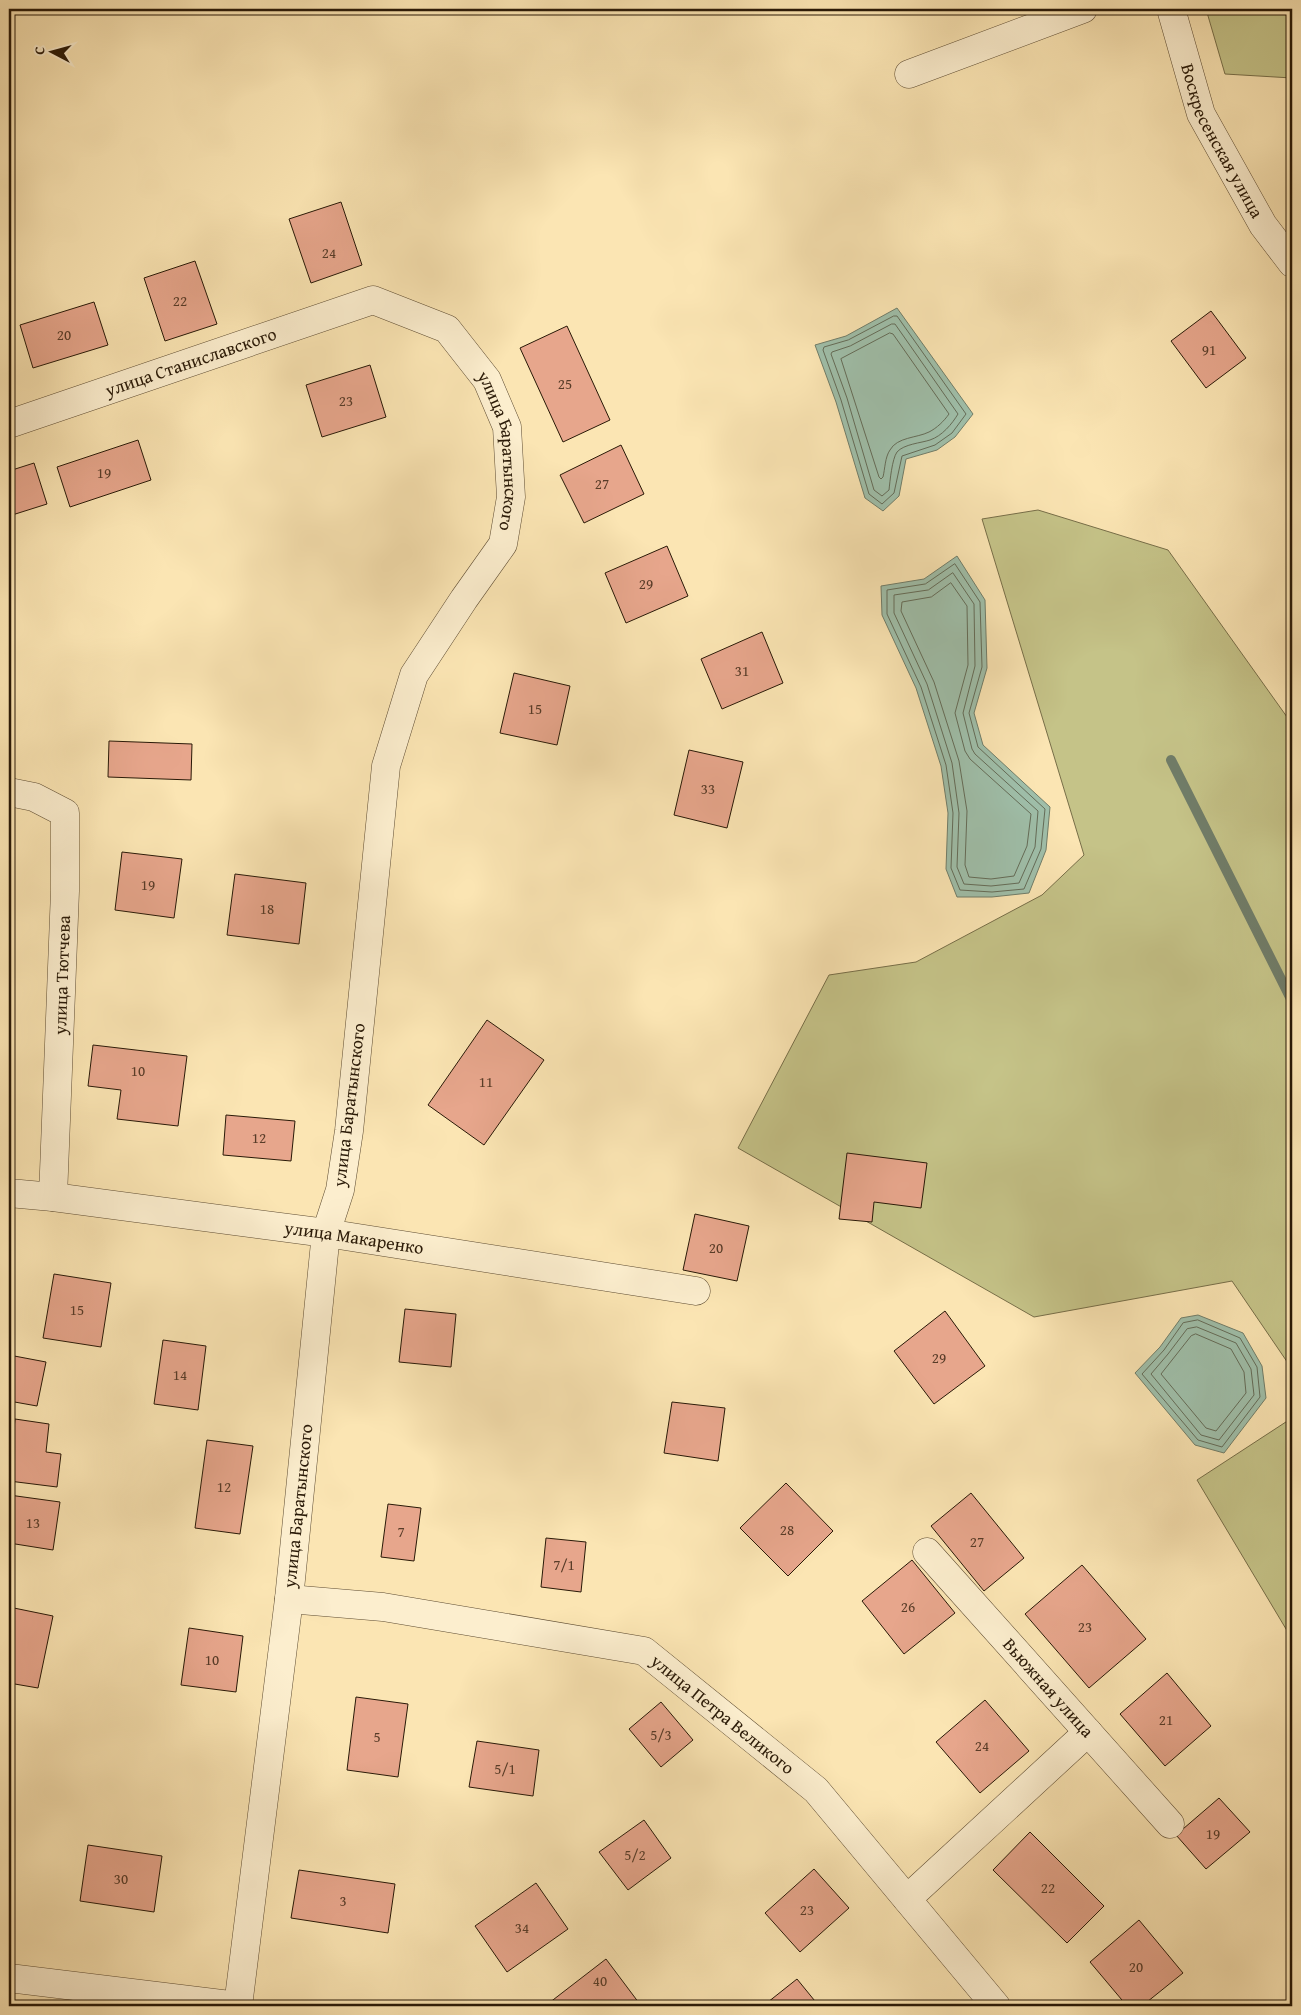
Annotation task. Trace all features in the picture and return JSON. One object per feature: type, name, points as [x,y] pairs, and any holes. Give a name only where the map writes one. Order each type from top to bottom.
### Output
[{"type":"street","points":[[909,74],[1083,9]]},
{"type":"street","name":"Воскресенская улица","points":[[1171,9],[1201,114],[1263,225],[1292,263]]},
{"type":"street","name":"улица Станиславского","points":[[9,424],[373,300]]},
{"type":"street","name":"улица Баратынского","points":[[238,2006],[289,1599],[326,1233],[340,1190],[349,1131],[386,766],[414,676],[464,599],[504,544],[511,497],[507,427],[487,380],[447,329],[373,300]]},
{"type":"street","name":"улица Тютчева","points":[[9,792],[34,797],[65,813],[65,891],[53,1197]]},
{"type":"street","name":"улица Макаренко","points":[[9,1193],[53,1197],[326,1233],[696,1291]]},
{"type":"street","name":"Вьюжная улица","points":[[926,1552],[1170,1824]]},
{"type":"street","name":"улица Петра Великого","points":[[289,1599],[383,1607],[644,1651],[816,1790],[996,2006]]},
{"type":"street","points":[[907,1899],[1088,1732]]},
{"type":"street","points":[[9,1978],[238,2006]]},
{"type":"shaded area","points":[[1206,9],[1292,9],[1292,78],[1225,74]]},
{"type":"shaded area","points":[[1038,510],[1168,550],[1292,724],[1292,1369],[1232,1281],[1034,1317],[738,1148],[829,975],[916,962],[1042,895],[1084,855],[982,519]]},
{"type":"shaded area","points":[[1292,1418],[1292,1639],[1197,1480]]},
{"type":"water","points":[[897,308],[973,414],[955,437],[937,450],[906,459],[899,496],[883,511],[865,498],[836,402],[815,345],[846,336]]},
{"type":"water","points":[[957,556],[985,600],[987,668],[974,713],[983,745],[1050,807],[1046,850],[1029,893],[992,897],[957,897],[946,869],[948,813],[941,766],[916,688],[882,615],[881,586],[924,579]]},
{"type":"water","points":[[1198,1315],[1243,1333],[1262,1366],[1266,1398],[1224,1453],[1195,1445],[1135,1373],[1160,1347],[1181,1318]]},
{"type":"building","points":[[341,202],[362,265],[311,283],[289,219]]},
{"type":"building","points":[[195,261],[217,324],[165,341],[144,278]]},
{"type":"building","points":[[94,302],[108,345],[33,368],[20,325]]},
{"type":"building","points":[[1211,311],[1246,358],[1206,388],[1171,341]]},
{"type":"building","points":[[567,326],[610,420],[563,442],[520,348]]},
{"type":"building","points":[[370,365],[386,417],[322,437],[306,385]]},
{"type":"building","points":[[138,440],[151,480],[70,507],[57,467]]},
{"type":"building","points":[[621,445],[644,494],[584,523],[560,475]]},
{"type":"building","points":[[34,463],[47,504],[9,516],[9,471]]},
{"type":"building","points":[[667,546],[688,596],[626,623],[605,573]]},
{"type":"building","points":[[762,632],[783,683],[722,709],[701,659]]},
{"type":"building","points":[[514,673],[570,686],[557,745],[500,733]]},
{"type":"building","points":[[109,741],[192,744],[191,780],[108,777]]},
{"type":"building","points":[[689,750],[743,762],[727,828],[674,815]]},
{"type":"building","points":[[122,852],[182,859],[174,918],[115,910]]},
{"type":"building","points":[[235,874],[306,883],[299,944],[227,935]]},
{"type":"building","points":[[487,1020],[544,1060],[484,1145],[428,1105]]},
{"type":"building","points":[[93,1045],[187,1056],[178,1126],[117,1119],[121,1090],[88,1086]]},
{"type":"building","points":[[226,1115],[295,1121],[291,1161],[223,1155]]},
{"type":"building","points":[[847,1153],[927,1163],[921,1208],[874,1202],[872,1222],[839,1219]]},
{"type":"building","points":[[695,1214],[749,1226],[737,1281],[683,1270]]},
{"type":"building","points":[[54,1274],[111,1283],[101,1347],[43,1338]]},
{"type":"building","points":[[405,1309],[456,1314],[451,1367],[399,1362]]},
{"type":"building","points":[[945,1311],[985,1366],[934,1404],[894,1351]]},
{"type":"building","points":[[163,1340],[206,1346],[198,1410],[154,1404]]},
{"type":"building","points":[[9,1355],[46,1362],[37,1406],[9,1401]]},
{"type":"building","points":[[672,1402],[725,1408],[718,1461],[664,1453]]},
{"type":"building","points":[[15,1419],[49,1424],[46,1452],[61,1454],[57,1487],[9,1481]]},
{"type":"building","points":[[207,1440],[253,1446],[240,1534],[195,1528]]},
{"type":"building","points":[[786,1483],[833,1531],[788,1576],[740,1528]]},
{"type":"building","points":[[971,1493],[1024,1558],[984,1591],[931,1526]]},
{"type":"building","points":[[9,1495],[60,1502],[53,1550],[9,1543]]},
{"type":"building","points":[[388,1504],[421,1508],[414,1561],[381,1557]]},
{"type":"building","points":[[546,1538],[586,1542],[581,1592],[541,1587]]},
{"type":"building","points":[[912,1560],[955,1613],[904,1654],[862,1601]]},
{"type":"building","points":[[1082,1565],[1146,1639],[1089,1688],[1025,1614]]},
{"type":"building","points":[[9,1607],[53,1616],[38,1688],[9,1683]]},
{"type":"building","points":[[189,1628],[243,1636],[236,1692],[181,1685]]},
{"type":"building","points":[[1167,1673],[1211,1726],[1165,1766],[1120,1714]]},
{"type":"building","points":[[356,1697],[408,1704],[398,1777],[347,1770]]},
{"type":"building","points":[[985,1700],[1029,1751],[980,1793],[936,1742]]},
{"type":"building","points":[[661,1702],[693,1740],[661,1767],[629,1729]]},
{"type":"building","points":[[477,1741],[539,1750],[533,1796],[469,1787]]},
{"type":"building","points":[[1219,1798],[1250,1832],[1206,1869],[1176,1835]]},
{"type":"building","points":[[644,1820],[671,1858],[628,1890],[599,1852]]},
{"type":"building","points":[[1030,1832],[1104,1906],[1067,1943],[993,1870]]},
{"type":"building","points":[[88,1845],[162,1856],[154,1912],[80,1901]]},
{"type":"building","points":[[814,1869],[849,1908],[800,1952],[765,1913]]},
{"type":"building","points":[[299,1870],[395,1884],[388,1933],[291,1918]]},
{"type":"building","points":[[536,1883],[568,1929],[507,1972],[475,1926]]},
{"type":"building","points":[[1139,1920],[1183,1973],[1142,2006],[1127,2006],[1090,1962]]},
{"type":"building","points":[[606,1959],[639,2003],[635,2006],[552,2006],[549,2003]]},
{"type":"building","points":[[797,1979],[819,2006],[763,2006]]},
{"type":"waterway","points":[[1171,760],[1292,1001]]}]
